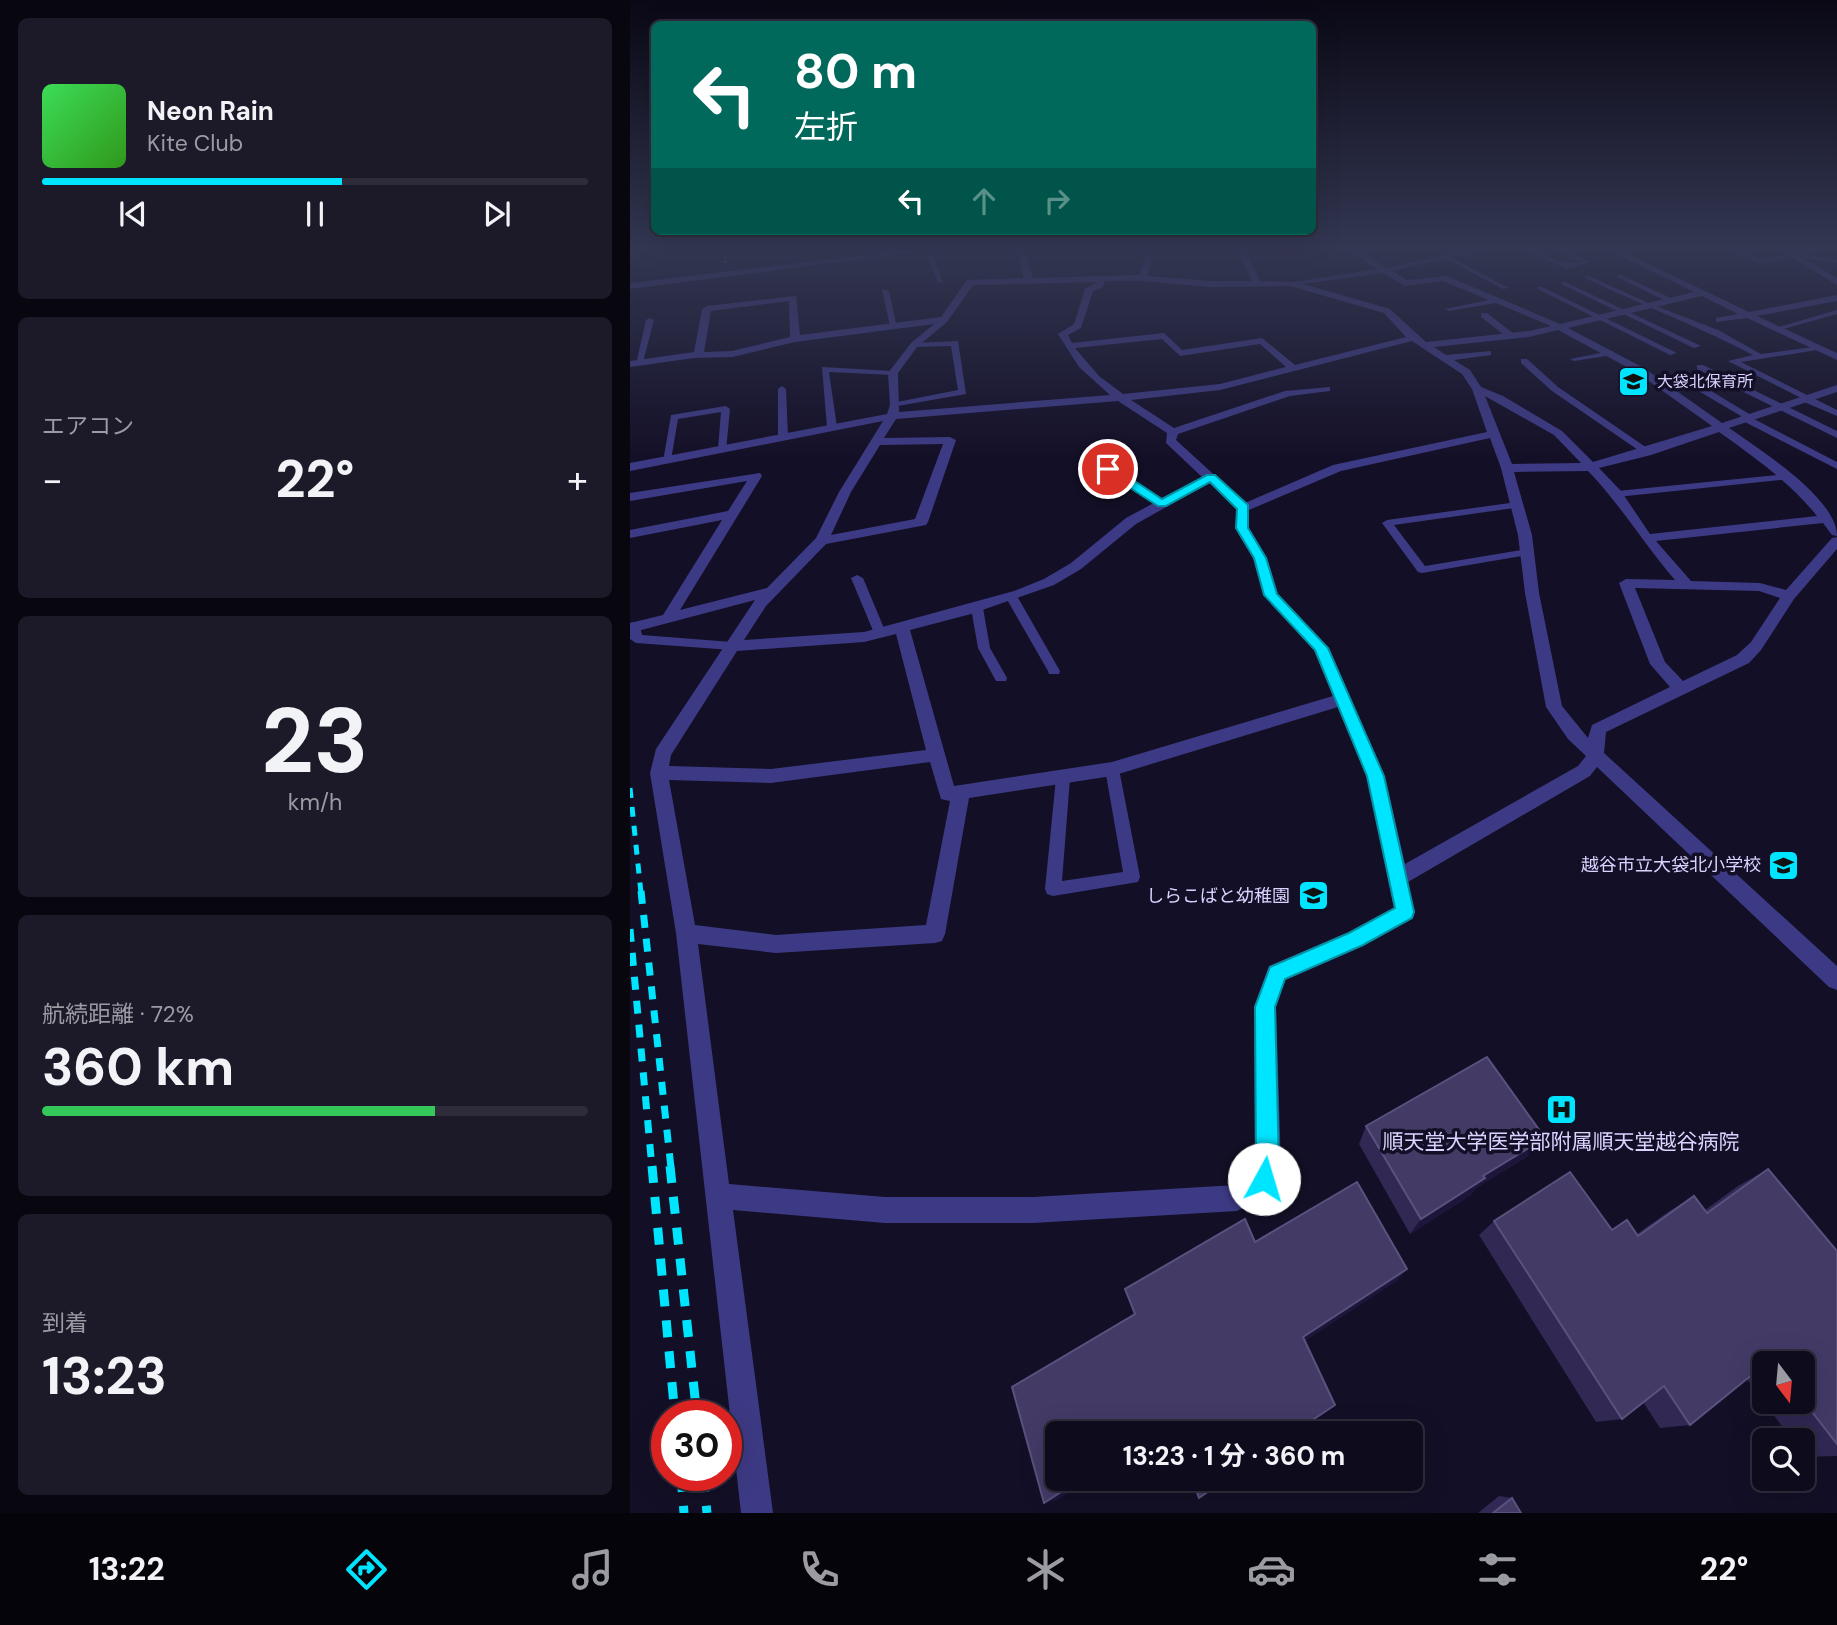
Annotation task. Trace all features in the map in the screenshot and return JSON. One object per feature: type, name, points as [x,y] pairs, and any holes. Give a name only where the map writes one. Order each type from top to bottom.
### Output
[{"type":"street","points":[[699,354],[705,319]]},
{"type":"street","points":[[794,319],[795,339]]},
{"type":"street","points":[[1080,319],[1078,326],[1063,334],[1068,346],[1097,381],[1173,432]]},
{"type":"street","points":[[1394,319],[1413,338],[1466,372],[1477,389],[1507,468],[1517,505],[1554,707],[1595,757],[1837,980]]},
{"type":"street","points":[[1542,319],[1640,370],[1787,477],[1837,532]]},
{"type":"street","points":[[1427,345],[1511,336],[1592,319]]},
{"type":"street","points":[[1719,320],[1725,319]]},
{"type":"street","points":[[1754,319],[1837,357]]},
{"type":"street","points":[[634,363],[699,354],[732,354],[795,339],[943,320]]},
{"type":"street","points":[[757,1513],[686,933],[659,773],[662,754],[732,646],[770,592],[822,540],[845,492],[894,410],[893,373],[914,345],[943,320]]},
{"type":"street","points":[[1068,346],[1164,336],[1180,353],[1262,341],[1293,368]]},
{"type":"street","points":[[630,467],[832,427],[894,410],[1123,398],[1220,387],[1413,338]]},
{"type":"street","points":[[1446,358],[1488,353]]},
{"type":"street","points":[[1507,468],[1589,467],[1647,452],[1837,388]]},
{"type":"street","points":[[1173,432],[1289,393],[1326,389]]},
{"type":"street","points":[[1477,389],[1499,398],[1558,433],[1617,494],[1646,538],[1686,584]]},
{"type":"street","points":[[720,1196],[885,1210],[1033,1210],[1237,1198],[1251,1192],[1264,1179],[1268,1166],[1265,1007],[1277,973],[1356,939],[1405,912],[1376,776],[1341,700],[1321,648],[1271,595],[1260,558],[1242,528],[1243,508],[1170,441],[1173,432]]},
{"type":"street","points":[[1243,508],[1337,468],[1492,434]]},
{"type":"street","points":[[822,540],[856,537],[921,522],[950,440],[876,442]]},
{"type":"street","points":[[630,497],[756,476],[668,618]]},
{"type":"street","points":[[732,646],[880,634],[1012,596],[1049,582],[1076,566],[1131,521],[1211,477]]},
{"type":"street","points":[[630,534],[734,514]]},
{"type":"street","points":[[1646,538],[1826,519]]},
{"type":"street","points":[[1398,878],[1584,771],[1595,757],[1598,729],[1679,687],[1743,659],[1756,646],[1788,596],[1837,541]]},
{"type":"street","points":[[1679,687],[1658,664],[1626,583],[1760,587],[1788,596]]},
{"type":"street","points":[[630,609],[632,627],[770,592]]},
{"type":"street","points":[[902,628],[947,794],[1112,769],[1341,700]]},
{"type":"street","points":[[659,773],[771,776],[936,755]]},
{"type":"street","points":[[686,933],[776,944],[935,934],[961,792]]},
{"type":"lane","points":[[892,319],[894,326]]},
{"type":"lane","points":[[1489,319],[1511,336]]},
{"type":"lane","points":[[1602,319],[1673,353]]},
{"type":"lane","points":[[1637,319],[1697,346]]},
{"type":"lane","points":[[1682,319],[1715,332],[1758,355]]},
{"type":"lane","points":[[1776,329],[1808,319]]},
{"type":"lane","points":[[634,363],[650,320]]},
{"type":"lane","points":[[894,410],[964,392],[955,343],[914,345]]},
{"type":"lane","points":[[1817,348],[1732,361],[1837,413]]},
{"type":"lane","points":[[1574,359],[1610,353]]},
{"type":"lane","points":[[1524,361],[1555,389],[1647,452]]},
{"type":"lane","points":[[1700,367],[1837,435]]},
{"type":"lane","points":[[832,427],[825,369],[893,373]]},
{"type":"lane","points":[[1693,384],[1746,418],[1837,467]]},
{"type":"lane","points":[[782,389],[783,437]]},
{"type":"lane","points":[[666,460],[674,417],[726,410],[723,449]]},
{"type":"lane","points":[[1108,469],[1162,504]]},
{"type":"lane","points":[[1617,494],[1787,477]]},
{"type":"lane","points":[[1517,505],[1387,523],[1422,570],[1527,552]]},
{"type":"lane","points":[[857,578],[880,634]]},
{"type":"lane","points":[[1012,596],[1054,671]]},
{"type":"lane","points":[[977,608],[984,648],[1001,678]]},
{"type":"lane","points":[[632,627],[636,639],[732,646]]},
{"type":"lane","points":[[1063,778],[1053,889],[1132,877],[1112,769]]},
{"type":"building","points":[[1487,1057],[1545,1138],[1421,1219],[1366,1126]]},
{"type":"building","points":[[1768,1169],[1837,1251],[1837,1444],[1814,1414],[1815,1351],[1752,1351],[1752,1375],[1690,1425],[1664,1386],[1622,1419],[1494,1221],[1570,1172],[1612,1230],[1627,1220],[1638,1236],[1694,1196],[1707,1213]]},
{"type":"building","points":[[1357,1182],[1407,1269],[1303,1337],[1335,1405],[1311,1421],[1045,1421],[1045,1491],[1062,1491],[1044,1503],[1012,1387],[1135,1314],[1125,1289],[1245,1219],[1255,1242]]},
{"type":"building","points":[[1196,1491],[1209,1491],[1199,1498]]},
{"type":"building","points":[[1512,1498],[1521,1513],[1493,1513]]},
{"type":"railway","points":[[630,788],[641,893]]},
{"type":"railway","points":[[641,891],[671,1168]]},
{"type":"railway","points":[[630,929],[652,1168]]},
{"type":"railway","points":[[652,1166],[674,1400]]},
{"type":"railway","points":[[670,1166],[695,1400]]},
{"type":"railway","points":[[682,1491],[684,1513]]},
{"type":"railway","points":[[705,1491],[707,1513]]},
{"type":"place","name":"大袋北保育所","points":[[1634,381]]},
{"type":"place","name":"越谷市立大袋北小学校","points":[[1784,865]]},
{"type":"place","name":"しらこばと幼稚園","points":[[1313,896]]},
{"type":"place","name":"順天堂大学医学部附属順天堂越谷病院","points":[[1561,1110]]},
{"type":"route","points":[[1108,469],[1162,504],[1211,477],[1243,508],[1242,528],[1260,558],[1271,595],[1321,648],[1341,700],[1376,776],[1405,912],[1356,939],[1277,973],[1265,1007],[1268,1166],[1264,1179]]}]
